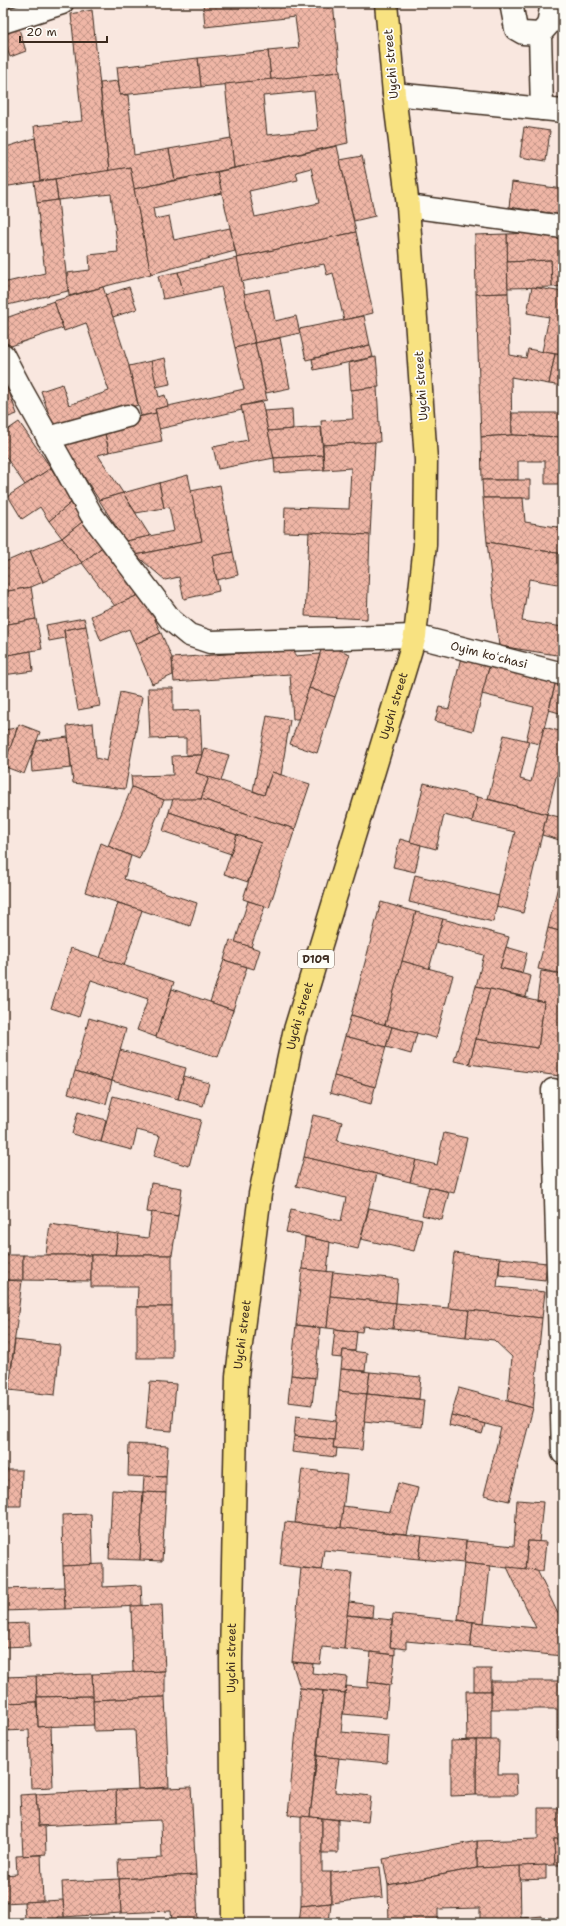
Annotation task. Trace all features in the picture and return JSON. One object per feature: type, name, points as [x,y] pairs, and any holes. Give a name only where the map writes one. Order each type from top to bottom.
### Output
[{"type":"main road","name":"Uychi street","points":[[233,1923],[231,1659],[237,1376],[260,1194],[294,1033],[415,636],[425,545],[426,460],[408,206],[394,94],[386,3]]},
{"type":"street","points":[[3,22],[62,3]]},
{"type":"street","points":[[511,3],[516,29],[523,33],[540,34]]},
{"type":"street","points":[[542,109],[540,34],[548,25],[552,3]]},
{"type":"street","points":[[394,94],[563,111]]},
{"type":"street","points":[[408,206],[563,227]]},
{"type":"street","name":"Oyim koʻchasi","points":[[3,355],[91,514],[171,620],[180,630],[189,636],[210,642],[415,636],[563,674]]},
{"type":"street","points":[[48,438],[127,416]]},
{"type":"street","points":[[553,1090],[563,1453]]},
{"type":"building","points":[[203,3],[333,3],[340,72],[271,80],[268,51],[299,48],[295,17],[205,27]]},
{"type":"building","points":[[92,10],[109,171],[40,181],[34,126],[82,121],[71,14]]},
{"type":"building","points":[[18,26],[26,51],[10,57],[3,37],[3,31]]},
{"type":"building","points":[[268,51],[271,80],[201,87],[198,58]]},
{"type":"building","points":[[198,58],[201,87],[120,95],[117,67]]},
{"type":"building","points":[[340,72],[348,143],[234,168],[225,84]],"holes":[[[314,91],[318,130],[267,135],[263,96]]]},
{"type":"building","points":[[118,81],[120,95],[128,95],[134,155],[169,149],[175,180],[134,189],[130,167],[109,171],[100,83]]},
{"type":"building","points":[[524,127],[550,131],[546,161],[520,157]]},
{"type":"building","points":[[35,138],[40,181],[3,187],[3,148]]},
{"type":"building","points":[[231,138],[234,168],[175,180],[169,149]]},
{"type":"building","points":[[337,146],[356,232],[237,258],[217,172]],"holes":[[[311,168],[319,203],[255,217],[249,191],[298,180],[296,172]]]},
{"type":"building","points":[[362,156],[375,216],[354,221],[340,160]]},
{"type":"building","points":[[130,167],[151,274],[69,296],[67,273],[90,270],[89,255],[118,252],[111,194],[58,200],[55,179]]},
{"type":"building","points":[[217,172],[222,193],[153,208],[155,219],[169,216],[174,240],[230,228],[235,251],[151,274],[134,189]]},
{"type":"building","points":[[55,179],[58,200],[37,203],[34,182]]},
{"type":"building","points":[[512,182],[563,189],[563,215],[509,207]]},
{"type":"building","points":[[58,200],[68,291],[3,306],[3,283],[45,273],[37,203]]},
{"type":"building","points":[[356,232],[373,313],[344,320],[333,273],[327,275],[324,264],[241,282],[237,258]]},
{"type":"building","points":[[563,232],[563,286],[552,287],[551,260],[507,262],[507,234]]},
{"type":"building","points":[[507,234],[508,293],[476,294],[475,235]]},
{"type":"building","points":[[237,258],[255,343],[235,348],[221,287],[184,295],[178,272]]},
{"type":"building","points":[[551,260],[552,287],[508,288],[507,262]]},
{"type":"building","points":[[178,272],[184,295],[163,299],[158,276]]},
{"type":"building","points":[[103,287],[129,366],[138,405],[54,429],[41,391],[62,384],[69,405],[109,391],[86,323],[64,331],[54,301]]},
{"type":"building","points":[[129,287],[137,309],[113,317],[105,295]]},
{"type":"building","points":[[532,287],[563,292],[563,355],[542,352],[549,317],[527,313]]},
{"type":"building","points":[[269,289],[275,321],[296,316],[300,333],[255,343],[244,294]]},
{"type":"building","points":[[508,293],[510,355],[526,358],[528,349],[555,354],[549,384],[511,377],[512,435],[481,437],[476,294]]},
{"type":"building","points":[[54,301],[63,328],[8,347],[3,333],[3,319]]},
{"type":"building","points":[[364,316],[370,345],[306,360],[299,329]]},
{"type":"building","points":[[280,338],[290,388],[266,393],[255,343]]},
{"type":"building","points":[[255,343],[267,400],[241,406],[242,410],[159,429],[155,409],[244,389],[235,348]]},
{"type":"building","points":[[370,345],[373,357],[314,370],[312,359]]},
{"type":"building","points":[[555,354],[563,355],[563,386],[549,384]]},
{"type":"building","points":[[376,357],[379,387],[351,390],[349,363]]},
{"type":"building","points":[[165,358],[170,384],[156,387],[151,361]]},
{"type":"building","points":[[151,361],[159,397],[165,395],[168,406],[155,409],[156,413],[141,416],[129,366]]},
{"type":"building","points":[[3,375],[17,414],[3,419]]},
{"type":"building","points":[[377,387],[380,442],[323,445],[321,421],[353,419],[351,390]]},
{"type":"building","points":[[262,402],[274,458],[218,469],[213,447],[248,440],[241,406]]},
{"type":"building","points":[[292,409],[293,429],[268,431],[264,411]]},
{"type":"building","points":[[156,413],[162,441],[109,452],[103,425]]},
{"type":"building","points":[[512,413],[563,413],[563,437],[512,435]]},
{"type":"building","points":[[19,422],[51,468],[25,485],[3,453],[3,433]]},
{"type":"building","points":[[103,425],[109,452],[98,455],[123,493],[99,500],[58,437]]},
{"type":"building","points":[[321,427],[323,455],[274,458],[268,431]]},
{"type":"building","points":[[512,435],[563,437],[563,484],[545,484],[545,461],[518,461],[518,480],[482,480],[481,437]]},
{"type":"building","points":[[375,442],[370,535],[284,532],[285,507],[349,509],[351,468],[324,470],[323,445]]},
{"type":"building","points":[[323,455],[324,470],[275,473],[274,458]]},
{"type":"building","points":[[51,468],[72,502],[49,521],[40,507],[22,519],[8,496]]},
{"type":"building","points":[[188,475],[202,541],[136,555],[125,541],[174,531],[169,507],[164,508],[159,483]]},
{"type":"building","points":[[482,480],[530,480],[530,498],[483,498]]},
{"type":"building","points":[[159,483],[164,508],[136,513],[123,493]]},
{"type":"building","points":[[220,485],[233,552],[212,556],[219,591],[184,599],[179,577],[165,580],[136,555],[202,541],[191,491]]},
{"type":"building","points":[[123,493],[150,536],[125,541],[99,500]]},
{"type":"building","points":[[483,498],[523,498],[525,522],[563,528],[563,554],[487,542]]},
{"type":"building","points":[[72,502],[86,519],[62,538],[49,521]]},
{"type":"building","points":[[86,519],[105,545],[82,563],[62,538]]},
{"type":"building","points":[[309,532],[370,535],[367,619],[305,616]]},
{"type":"building","points":[[62,538],[82,563],[43,582],[30,551]]},
{"type":"building","points":[[487,542],[563,554],[563,585],[529,579],[522,621],[563,627],[563,656],[499,646]]},
{"type":"building","points":[[105,545],[143,593],[115,606],[82,563]]},
{"type":"building","points":[[30,551],[43,582],[31,587],[3,592],[3,563]]},
{"type":"building","points":[[233,552],[238,575],[217,580],[212,556]]},
{"type":"building","points":[[31,587],[36,619],[3,625],[3,592]]},
{"type":"building","points":[[143,593],[161,633],[135,644],[129,629],[101,641],[91,616]]},
{"type":"building","points":[[84,618],[86,626],[64,630],[65,638],[49,641],[46,625]]},
{"type":"building","points":[[36,619],[42,649],[3,656],[3,625]]},
{"type":"building","points":[[86,626],[100,706],[78,710],[64,630]]},
{"type":"building","points":[[161,633],[172,658],[173,675],[152,684],[135,644]]},
{"type":"building","points":[[323,644],[350,654],[335,697],[309,688]]},
{"type":"building","points":[[295,649],[295,656],[320,654],[299,719],[293,719],[290,674],[174,682],[172,658]]},
{"type":"building","points":[[31,651],[33,671],[3,675],[3,656]]},
{"type":"building","points":[[461,657],[490,664],[473,731],[435,721],[439,707],[449,709]]},
{"type":"building","points":[[490,664],[556,681],[540,744],[526,741],[534,707],[482,694]]},
{"type":"building","points":[[556,681],[563,682],[563,714],[549,710]]},
{"type":"building","points":[[148,688],[173,688],[173,711],[200,710],[202,755],[186,755],[186,738],[150,739]]},
{"type":"building","points":[[309,688],[335,697],[317,753],[290,744]]},
{"type":"building","points":[[120,692],[142,697],[125,789],[73,783],[67,726],[93,723],[96,758],[107,761]]},
{"type":"building","points":[[267,716],[290,720],[281,775],[272,772],[264,795],[253,791]]},
{"type":"building","points":[[19,724],[40,732],[24,774],[3,766]]},
{"type":"building","points":[[544,727],[563,732],[563,749],[547,814],[488,799],[504,735],[529,741],[520,779],[531,782]]},
{"type":"building","points":[[17,728],[7,757],[3,758],[3,730]]},
{"type":"building","points":[[68,737],[71,768],[32,772],[31,758],[37,741]]},
{"type":"building","points":[[204,748],[229,755],[221,781],[196,773]]},
{"type":"building","points":[[202,755],[196,773],[209,777],[201,799],[164,800],[132,787],[131,776],[173,775],[172,756]]},
{"type":"building","points":[[272,772],[310,784],[295,829],[201,799],[209,777],[264,795]]},
{"type":"building","points":[[424,783],[478,797],[472,822],[444,815],[436,849],[410,842]]},
{"type":"building","points":[[132,787],[164,800],[139,859],[108,846]]},
{"type":"building","points":[[478,797],[547,814],[523,913],[496,906],[515,832],[472,822]]},
{"type":"building","points":[[173,799],[201,799],[295,829],[269,908],[243,899],[261,843],[169,812]]},
{"type":"building","points":[[169,812],[237,835],[231,854],[163,831]]},
{"type":"building","points":[[547,814],[563,818],[563,841],[542,835]]},
{"type":"building","points":[[237,835],[261,843],[248,882],[224,874]]},
{"type":"building","points":[[400,839],[421,845],[415,872],[393,867]]},
{"type":"building","points":[[101,843],[131,856],[124,879],[197,903],[190,926],[85,892]]},
{"type":"building","points":[[563,865],[563,932],[548,928]]},
{"type":"building","points":[[415,875],[499,896],[493,922],[409,902]]},
{"type":"building","points":[[248,901],[265,906],[251,947],[235,942]]},
{"type":"building","points":[[381,902],[416,912],[385,1025],[351,1015]]},
{"type":"building","points":[[118,903],[142,910],[124,966],[100,958]]},
{"type":"building","points":[[416,912],[443,919],[429,969],[402,961]]},
{"type":"building","points":[[443,919],[509,937],[500,968],[531,976],[526,997],[476,986],[484,955],[436,942]]},
{"type":"building","points":[[548,928],[563,932],[563,974],[538,969]]},
{"type":"building","points":[[230,940],[260,950],[254,969],[224,960]]},
{"type":"building","points":[[506,947],[527,953],[522,973],[500,968]]},
{"type":"building","points":[[71,948],[174,982],[156,1037],[137,1030],[148,999],[91,980],[79,1017],[51,1008]]},
{"type":"building","points":[[224,960],[247,967],[233,1010],[210,1002]]},
{"type":"building","points":[[402,961],[453,975],[436,1038],[385,1025]]},
{"type":"building","points":[[541,971],[563,974],[561,1004],[563,1004],[563,1058],[560,1076],[469,1064],[476,1039],[538,1048],[544,1002],[537,1000]]},
{"type":"building","points":[[476,986],[490,989],[469,1064],[454,1061]]},
{"type":"building","points":[[172,989],[233,1010],[218,1057],[156,1037]]},
{"type":"building","points":[[490,989],[544,1002],[538,1048],[476,1039]]},
{"type":"building","points":[[351,1015],[392,1027],[386,1047],[345,1036]]},
{"type":"building","points":[[89,1018],[126,1029],[112,1081],[75,1071]]},
{"type":"building","points":[[392,1027],[417,1033],[411,1054],[386,1047]]},
{"type":"building","points":[[345,1036],[386,1047],[375,1087],[334,1076]]},
{"type":"building","points":[[120,1050],[186,1068],[178,1099],[112,1081]]},
{"type":"building","points":[[75,1071],[112,1081],[106,1104],[68,1093]]},
{"type":"building","points":[[184,1076],[209,1083],[203,1106],[178,1099]]},
{"type":"building","points":[[334,1076],[375,1087],[371,1104],[330,1093]]},
{"type":"building","points":[[113,1096],[201,1120],[189,1166],[154,1156],[160,1136],[137,1130],[132,1150],[101,1142]]},
{"type":"building","points":[[78,1112],[106,1120],[101,1142],[72,1134]]},
{"type":"building","points":[[313,1115],[342,1122],[337,1141],[416,1160],[410,1182],[304,1157]]},
{"type":"building","points":[[444,1133],[467,1138],[454,1193],[410,1182],[416,1160],[437,1165]]},
{"type":"building","points":[[304,1157],[377,1174],[358,1249],[286,1232],[291,1209],[341,1221],[346,1198],[296,1186]]},
{"type":"building","points":[[151,1183],[182,1188],[178,1216],[147,1212]]},
{"type":"building","points":[[429,1187],[449,1192],[442,1220],[422,1215]]},
{"type":"building","points":[[369,1208],[422,1220],[414,1251],[361,1239]]},
{"type":"building","points":[[152,1212],[178,1216],[172,1255],[115,1255],[118,1234],[148,1238]]},
{"type":"building","points":[[50,1224],[118,1234],[115,1255],[46,1255]]},
{"type":"building","points":[[305,1237],[330,1242],[327,1272],[302,1269]]},
{"type":"building","points":[[454,1253],[500,1258],[497,1287],[545,1292],[542,1318],[448,1308]]},
{"type":"building","points":[[3,1255],[23,1255],[23,1280],[3,1280]]},
{"type":"building","points":[[23,1255],[91,1255],[91,1281],[23,1280]]},
{"type":"building","points":[[91,1255],[172,1255],[172,1307],[137,1307],[138,1287],[91,1287]]},
{"type":"building","points":[[500,1258],[547,1263],[545,1280],[499,1275]]},
{"type":"building","points":[[302,1269],[333,1272],[327,1328],[296,1325]]},
{"type":"building","points":[[333,1272],[398,1279],[396,1303],[330,1296]]},
{"type":"building","points":[[3,1280],[22,1281],[11,1369],[3,1368]]},
{"type":"building","points":[[330,1296],[396,1303],[393,1329],[363,1326],[362,1332],[327,1328]]},
{"type":"building","points":[[396,1303],[469,1310],[466,1337],[393,1329]]},
{"type":"building","points":[[137,1307],[172,1307],[172,1358],[137,1358]]},
{"type":"building","points":[[469,1310],[542,1318],[533,1408],[508,1401],[512,1357],[494,1340],[466,1337]]},
{"type":"building","points":[[296,1325],[320,1328],[315,1378],[291,1375]]},
{"type":"building","points":[[335,1329],[357,1332],[355,1351],[343,1350],[342,1358],[332,1357]]},
{"type":"building","points":[[15,1340],[60,1345],[55,1395],[9,1390]]},
{"type":"building","points":[[343,1350],[367,1353],[365,1371],[341,1369]]},
{"type":"building","points":[[341,1369],[370,1372],[367,1394],[339,1391]]},
{"type":"building","points":[[370,1372],[421,1377],[419,1399],[367,1394]]},
{"type":"building","points":[[291,1375],[315,1378],[312,1405],[288,1402]]},
{"type":"building","points":[[150,1382],[176,1384],[172,1431],[146,1429]]},
{"type":"building","points":[[459,1388],[533,1408],[509,1501],[484,1495],[501,1428],[451,1415]]},
{"type":"building","points":[[339,1391],[367,1394],[362,1450],[333,1448]]},
{"type":"building","points":[[367,1394],[424,1400],[421,1427],[364,1421]]},
{"type":"building","points":[[451,1415],[485,1424],[482,1434],[449,1425]]},
{"type":"building","points":[[296,1416],[336,1421],[334,1440],[294,1436]]},
{"type":"building","points":[[294,1436],[334,1440],[333,1448],[337,1448],[336,1457],[292,1452]]},
{"type":"building","points":[[129,1444],[168,1446],[166,1477],[128,1476]]},
{"type":"building","points":[[302,1469],[347,1475],[341,1528],[295,1523]]},
{"type":"building","points":[[3,1470],[22,1470],[21,1506],[3,1506]]},
{"type":"building","points":[[144,1476],[166,1477],[166,1493],[143,1492]]},
{"type":"building","points":[[398,1483],[418,1488],[407,1534],[341,1528],[343,1506],[390,1512]]},
{"type":"building","points":[[112,1490],[143,1492],[140,1560],[109,1559]]},
{"type":"building","points":[[143,1492],[166,1493],[162,1561],[140,1560]]},
{"type":"building","points":[[517,1500],[543,1502],[539,1542],[528,1541],[525,1570],[464,1563],[466,1541],[514,1546]]},
{"type":"building","points":[[91,1514],[93,1565],[63,1566],[62,1515]]},
{"type":"building","points":[[285,1522],[422,1536],[419,1559],[324,1550],[321,1570],[280,1565]]},
{"type":"building","points":[[422,1536],[466,1541],[464,1563],[419,1559]]},
{"type":"building","points":[[528,1541],[546,1542],[543,1571],[525,1570]]},
{"type":"building","points":[[464,1563],[490,1566],[484,1623],[458,1620]]},
{"type":"building","points":[[103,1564],[103,1587],[141,1585],[142,1606],[65,1609],[63,1566]]},
{"type":"building","points":[[507,1567],[537,1570],[563,1624],[563,1656],[470,1647],[473,1622],[536,1628]]},
{"type":"building","points":[[301,1568],[352,1573],[344,1649],[322,1647],[320,1664],[292,1662]]},
{"type":"building","points":[[64,1587],[65,1609],[3,1611],[3,1589]]},
{"type":"building","points":[[349,1602],[373,1605],[372,1617],[347,1615]]},
{"type":"building","points":[[162,1605],[165,1671],[133,1672],[131,1606]]},
{"type":"building","points":[[393,1614],[473,1622],[470,1647],[406,1641],[406,1649],[390,1647]]},
{"type":"building","points":[[347,1615],[392,1620],[390,1647],[395,1648],[395,1655],[344,1649]]},
{"type":"building","points":[[29,1623],[30,1646],[3,1647],[3,1624]]},
{"type":"building","points":[[371,1652],[395,1655],[391,1685],[368,1682]]},
{"type":"building","points":[[292,1662],[313,1664],[312,1673],[347,1677],[345,1693],[300,1688]]},
{"type":"building","points":[[474,1669],[491,1669],[491,1691],[474,1691]]},
{"type":"building","points":[[165,1671],[165,1697],[93,1700],[92,1674]]},
{"type":"building","points":[[92,1674],[93,1696],[37,1697],[36,1676]]},
{"type":"building","points":[[36,1676],[37,1702],[3,1703],[3,1677]]},
{"type":"building","points":[[491,1681],[563,1681],[563,1739],[557,1739],[557,1709],[491,1709]]},
{"type":"building","points":[[368,1682],[389,1685],[386,1718],[343,1714],[346,1686],[368,1688]]},
{"type":"building","points":[[300,1688],[323,1691],[310,1817],[288,1815]]},
{"type":"building","points":[[323,1691],[345,1693],[341,1732],[389,1736],[387,1763],[317,1756]]},
{"type":"building","points":[[466,1691],[491,1691],[491,1740],[467,1740]]},
{"type":"building","points":[[93,1696],[94,1725],[38,1727],[37,1697]]},
{"type":"building","points":[[165,1697],[169,1787],[138,1789],[135,1730],[94,1731],[93,1700]]},
{"type":"building","points":[[37,1702],[38,1727],[51,1726],[53,1787],[31,1788],[29,1730],[3,1731],[3,1703]]},
{"type":"building","points":[[561,1739],[563,1739],[563,1791],[561,1791]]},
{"type":"building","points":[[476,1740],[499,1740],[498,1774],[516,1774],[517,1795],[476,1795]]},
{"type":"building","points":[[476,1740],[476,1795],[451,1796],[451,1741]]},
{"type":"building","points":[[317,1756],[339,1758],[335,1792],[371,1796],[368,1822],[310,1817]]},
{"type":"building","points":[[191,1787],[196,1875],[119,1879],[118,1860],[162,1858],[161,1820],[117,1822],[116,1790]]},
{"type":"building","points":[[116,1790],[117,1822],[38,1826],[36,1794]]},
{"type":"building","points":[[36,1794],[38,1826],[45,1826],[46,1854],[23,1856],[20,1795]]},
{"type":"building","points":[[538,1808],[560,1808],[561,1839],[554,1839],[555,1865],[477,1868],[477,1841],[538,1839]]},
{"type":"building","points":[[301,1816],[322,1818],[322,1872],[331,1872],[331,1903],[301,1906]]},
{"type":"building","points":[[322,1818],[338,1820],[338,1853],[322,1853]]},
{"type":"building","points":[[554,1839],[563,1839],[563,1884],[560,1865],[555,1865]]},
{"type":"building","points":[[477,1841],[477,1868],[388,1885],[383,1859]]},
{"type":"building","points":[[41,1855],[43,1901],[3,1903],[3,1875],[17,1874],[16,1856]]},
{"type":"building","points":[[546,1865],[546,1879],[520,1880],[520,1866]]},
{"type":"building","points":[[520,1866],[521,1923],[480,1923],[480,1908],[438,1909],[438,1923],[389,1923],[388,1885],[477,1868]]},
{"type":"building","points":[[380,1867],[383,1897],[331,1903],[331,1872]]},
{"type":"building","points":[[196,1875],[198,1923],[172,1923],[171,1911],[121,1913],[119,1879]]},
{"type":"building","points":[[119,1879],[121,1913],[64,1917],[62,1882]]},
{"type":"building","points":[[63,1900],[64,1917],[58,1917],[59,1923],[22,1923],[22,1918],[25,1918],[24,1902]]},
{"type":"building","points":[[331,1903],[329,1923],[299,1923],[301,1906]]},
{"type":"building","points":[[542,1916],[543,1923],[521,1923],[521,1918]]}]
